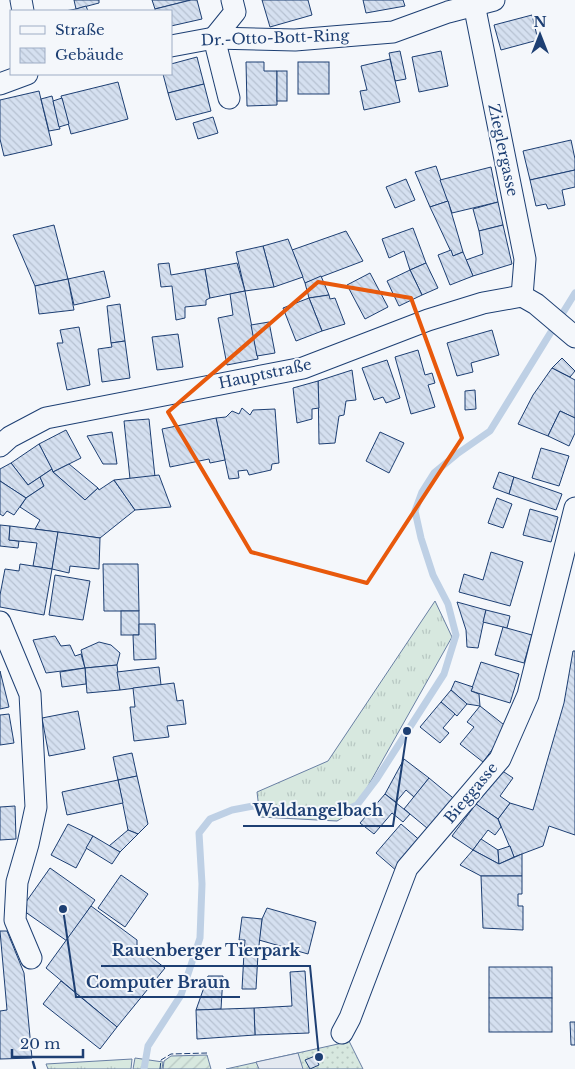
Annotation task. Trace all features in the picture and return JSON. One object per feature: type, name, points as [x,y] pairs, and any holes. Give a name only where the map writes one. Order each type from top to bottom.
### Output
[{"type":"street","points":[[229,98],[214,38],[235,12],[232,0]]},
{"type":"street","name":"Dr.-Otto-Bott-Ring","points":[[172,46],[214,38],[295,40],[392,32],[447,6],[494,0]]},
{"type":"street","name":"Zieglergasse","points":[[474,4],[525,259],[529,300]]},
{"type":"street","points":[[0,84],[24,75]]},
{"type":"street","points":[[529,300],[575,337]]},
{"type":"street","name":"Hauptstraße","points":[[0,446],[10,437],[46,418],[303,368],[428,320],[483,303],[529,300]]},
{"type":"street","name":"Bieggasse","points":[[342,1033],[350,1018],[407,868],[500,759],[528,695],[575,508]]},
{"type":"street","points":[[0,622],[30,694],[36,807],[17,882],[15,920],[31,958]]},
{"type":"highlighted area","points":[[318,282],[411,298],[462,438],[367,583],[251,552],[168,412]]},
{"type":"green space","points":[[435,601],[452,637],[354,811],[337,821],[260,817],[257,792],[328,761]]},
{"type":"green space","points":[[349,1041],[363,1069],[226,1069],[338,1044]]},
{"type":"green space","points":[[207,1055],[211,1069],[163,1069],[164,1061],[171,1056]]},
{"type":"green space","points":[[135,1058],[163,1062],[162,1069],[133,1069]]},
{"type":"green space","points":[[132,1059],[131,1069],[48,1069],[46,1064]]},
{"type":"shaded area","points":[[298,1053],[303,1069],[259,1069],[256,1062]]},
{"type":"building","points":[[74,0],[99,0],[99,3],[76,9]]},
{"type":"building","points":[[152,0],[191,0],[155,9]]},
{"type":"building","points":[[197,0],[202,19],[172,26],[172,10],[155,9]]},
{"type":"building","points":[[262,0],[308,0],[312,15],[270,27]]},
{"type":"building","points":[[363,0],[403,0],[405,6],[366,13]]},
{"type":"building","points":[[86,6],[88,10],[70,10]]},
{"type":"building","points":[[532,15],[538,40],[501,50],[494,25]]},
{"type":"building","points":[[400,51],[406,79],[395,81],[389,53]]},
{"type":"building","points":[[441,51],[448,86],[419,92],[412,57]]},
{"type":"building","points":[[197,57],[204,84],[168,93],[163,75],[172,75],[172,64]]},
{"type":"building","points":[[390,59],[400,102],[364,110],[360,91],[367,90],[361,66]]},
{"type":"building","points":[[246,62],[264,62],[264,71],[277,71],[277,105],[247,106]]},
{"type":"building","points":[[298,62],[329,62],[329,94],[298,94]]},
{"type":"building","points":[[277,71],[287,71],[287,101],[277,101]]},
{"type":"building","points":[[118,82],[128,119],[71,134],[61,96]]},
{"type":"building","points":[[204,84],[211,111],[176,120],[168,93]]},
{"type":"building","points":[[39,91],[52,145],[4,156],[0,139],[0,100]]},
{"type":"building","points":[[52,96],[60,129],[49,131],[41,99]]},
{"type":"building","points":[[62,98],[69,124],[59,127],[53,101]]},
{"type":"building","points":[[213,117],[218,133],[198,139],[193,123]]},
{"type":"building","points":[[571,140],[575,170],[530,180],[523,151]]},
{"type":"building","points":[[436,166],[448,201],[430,207],[415,172]]},
{"type":"building","points":[[491,167],[498,202],[452,213],[440,180]]},
{"type":"building","points":[[575,170],[575,187],[562,190],[565,205],[548,209],[546,204],[536,206],[530,180]]},
{"type":"building","points":[[406,179],[415,200],[395,208],[386,187]]},
{"type":"building","points":[[448,201],[463,252],[453,256],[430,207]]},
{"type":"building","points":[[498,202],[503,225],[479,231],[473,209]]},
{"type":"building","points":[[54,225],[68,279],[35,286],[13,235]]},
{"type":"building","points":[[503,225],[512,264],[473,276],[466,260],[483,254],[479,231]]},
{"type":"building","points":[[413,228],[426,263],[410,270],[404,251],[389,258],[382,239]]},
{"type":"building","points":[[346,231],[363,261],[305,283],[292,250]]},
{"type":"building","points":[[288,239],[303,277],[274,287],[263,246]]},
{"type":"building","points":[[263,246],[274,287],[245,291],[236,252]]},
{"type":"building","points":[[451,250],[453,256],[463,252],[473,276],[450,285],[438,255]]},
{"type":"building","points":[[169,263],[171,275],[205,269],[210,298],[206,300],[206,305],[185,307],[185,318],[176,320],[172,286],[161,287],[158,264]]},
{"type":"building","points":[[237,263],[245,291],[210,298],[205,269]]},
{"type":"building","points":[[426,263],[438,288],[422,295],[410,270]]},
{"type":"building","points":[[410,270],[422,295],[399,306],[387,281]]},
{"type":"building","points":[[104,271],[110,297],[74,305],[68,279]]},
{"type":"building","points":[[370,273],[388,307],[365,319],[347,285]]},
{"type":"building","points":[[321,276],[329,295],[309,298],[305,283]]},
{"type":"building","points":[[68,279],[74,310],[39,314],[35,286]]},
{"type":"building","points":[[245,291],[258,359],[227,365],[218,318],[233,315],[230,294]]},
{"type":"building","points":[[329,295],[330,299],[335,298],[345,324],[322,331],[309,298]]},
{"type":"building","points":[[309,298],[322,331],[296,341],[283,308]]},
{"type":"building","points":[[120,304],[125,341],[111,343],[107,306]]},
{"type":"building","points":[[269,322],[275,353],[257,356],[251,325]]},
{"type":"building","points":[[79,327],[90,385],[67,390],[57,343],[63,343],[60,330]]},
{"type":"building","points":[[492,330],[499,355],[471,363],[473,372],[457,376],[447,343]]},
{"type":"building","points":[[178,334],[183,367],[157,370],[152,337]]},
{"type":"building","points":[[125,341],[130,378],[102,382],[98,349],[112,347],[111,343]]},
{"type":"building","points":[[418,350],[425,375],[432,373],[435,383],[428,385],[435,407],[411,414],[395,357]]},
{"type":"building","points":[[562,358],[575,371],[570,377],[552,368]]},
{"type":"building","points":[[387,360],[400,398],[386,403],[383,397],[374,400],[362,368]]},
{"type":"building","points":[[552,368],[575,380],[575,418],[560,411],[548,436],[518,424],[533,395]]},
{"type":"building","points":[[352,370],[356,400],[346,401],[344,415],[339,416],[335,443],[319,444],[318,381]]},
{"type":"building","points":[[318,381],[319,408],[312,409],[312,419],[297,423],[293,388]]},
{"type":"building","points":[[475,390],[476,409],[465,410],[465,391]]},
{"type":"building","points":[[242,408],[250,415],[253,410],[275,409],[279,463],[272,464],[271,470],[249,475],[247,470],[238,471],[239,478],[229,479],[216,418],[226,417],[232,411],[239,414]]},
{"type":"building","points":[[560,411],[575,418],[575,433],[569,446],[548,436]]},
{"type":"building","points":[[216,418],[225,460],[210,463],[209,459],[170,467],[162,429]]},
{"type":"building","points":[[149,419],[155,477],[130,479],[124,421]]},
{"type":"building","points":[[66,430],[81,458],[53,472],[39,444]]},
{"type":"building","points":[[112,432],[117,464],[103,464],[87,436]]},
{"type":"building","points":[[380,432],[404,443],[389,473],[366,461]]},
{"type":"building","points":[[39,444],[52,469],[28,485],[11,463]]},
{"type":"building","points":[[541,448],[569,456],[559,486],[532,478]]},
{"type":"building","points":[[11,463],[28,485],[40,477],[44,486],[26,498],[0,481],[0,469]]},
{"type":"building","points":[[69,464],[98,488],[85,500],[53,472]]},
{"type":"building","points":[[52,469],[53,472],[85,500],[98,488],[99,490],[114,480],[135,510],[100,538],[35,529],[40,520],[20,507],[26,498],[44,486],[40,477]]},
{"type":"building","points":[[499,472],[514,477],[509,494],[493,488]]},
{"type":"building","points":[[159,475],[171,507],[135,510],[114,480]]},
{"type":"building","points":[[514,477],[562,494],[556,510],[509,494]]},
{"type":"building","points":[[0,481],[26,498],[14,515],[7,511],[3,516],[0,514]]},
{"type":"building","points":[[497,498],[512,504],[503,528],[488,523]]},
{"type":"building","points":[[530,509],[558,517],[551,542],[523,535]]},
{"type":"building","points":[[0,525],[10,526],[9,540],[19,541],[18,548],[0,546]]},
{"type":"building","points":[[10,526],[58,532],[52,569],[33,566],[37,543],[9,540]]},
{"type":"building","points":[[58,532],[100,538],[99,569],[70,566],[69,573],[52,569]]},
{"type":"building","points":[[491,552],[523,562],[510,606],[459,592],[464,574],[483,580]]},
{"type":"building","points":[[20,564],[52,569],[44,615],[0,607],[0,595],[5,569],[19,571]]},
{"type":"building","points":[[103,564],[138,564],[139,611],[104,611]]},
{"type":"building","points":[[55,575],[90,581],[83,620],[49,615]]},
{"type":"building","points":[[457,602],[486,610],[478,648],[467,647],[466,630]]},
{"type":"building","points":[[486,610],[510,616],[507,628],[483,622]]},
{"type":"building","points":[[121,611],[139,611],[139,635],[121,635]]},
{"type":"building","points":[[139,624],[155,624],[156,659],[134,660],[133,635],[139,635]]},
{"type":"building","points":[[503,627],[532,635],[524,663],[495,655]]},
{"type":"building","points":[[55,636],[61,646],[70,645],[75,656],[81,654],[85,668],[46,673],[33,640]]},
{"type":"building","points":[[99,642],[111,645],[120,653],[117,665],[85,668],[81,650]]},
{"type":"building","points":[[573,651],[575,651],[575,835],[549,826],[543,846],[514,857],[498,819],[510,803],[533,810],[564,703]]},
{"type":"building","points":[[481,662],[519,674],[510,703],[471,691]]},
{"type":"building","points":[[117,665],[120,690],[87,693],[85,668]]},
{"type":"building","points":[[159,667],[161,685],[120,690],[117,672]]},
{"type":"building","points":[[85,668],[86,684],[62,687],[60,672]]},
{"type":"building","points":[[0,671],[9,707],[0,709]]},
{"type":"building","points":[[455,681],[473,687],[471,691],[479,694],[480,706],[467,704],[451,690]]},
{"type":"building","points":[[174,683],[177,701],[183,700],[186,724],[167,726],[169,737],[134,741],[130,707],[135,707],[133,688]]},
{"type":"building","points":[[451,690],[467,704],[457,716],[441,702]]},
{"type":"building","points":[[441,702],[455,714],[443,728],[449,733],[440,743],[420,727]]},
{"type":"building","points":[[480,706],[508,728],[483,762],[460,744],[474,727],[467,722]]},
{"type":"building","points":[[78,711],[85,749],[49,756],[42,718]]},
{"type":"building","points":[[9,714],[14,743],[0,745],[0,715]]},
{"type":"building","points":[[132,753],[137,776],[118,780],[113,757]]},
{"type":"building","points":[[404,759],[429,778],[414,797],[406,790],[396,802],[385,794]]},
{"type":"building","points":[[501,770],[513,778],[500,796],[510,803],[498,819],[476,804]]},
{"type":"building","points":[[137,776],[148,824],[138,834],[128,830],[118,780]]},
{"type":"building","points":[[429,778],[458,802],[433,833],[404,809]]},
{"type":"building","points":[[118,780],[123,803],[67,815],[62,792]]},
{"type":"building","points":[[385,794],[410,814],[403,822],[392,813],[374,834],[360,823]]},
{"type":"building","points":[[476,804],[498,819],[501,827],[495,835],[488,830],[473,850],[452,836]]},
{"type":"building","points":[[15,806],[16,839],[0,840],[0,807]]},
{"type":"building","points":[[68,824],[93,836],[76,868],[51,855]]},
{"type":"building","points":[[401,824],[423,843],[398,872],[376,853]]},
{"type":"building","points":[[128,830],[138,834],[120,852],[109,846]]},
{"type":"building","points":[[93,836],[120,852],[112,864],[86,848]]},
{"type":"building","points":[[481,839],[498,850],[499,864],[473,850]]},
{"type":"building","points":[[510,846],[514,857],[499,864],[498,850]]},
{"type":"building","points":[[473,850],[499,864],[522,854],[522,876],[481,876],[460,865]]},
{"type":"building","points":[[50,868],[95,900],[67,941],[21,909]]},
{"type":"building","points":[[121,875],[148,894],[125,927],[98,908]]},
{"type":"building","points":[[481,876],[522,876],[522,894],[518,894],[518,906],[523,906],[523,930],[483,928]]},
{"type":"building","points":[[91,906],[137,940],[137,946],[165,968],[117,1027],[46,968]]},
{"type":"building","points":[[267,908],[316,922],[308,954],[259,940],[262,919]]},
{"type":"building","points":[[242,917],[262,919],[258,954],[244,953],[245,940],[239,940]]},
{"type":"building","points":[[0,931],[7,931],[24,973],[32,1058],[0,1059],[0,1011],[7,1010]]},
{"type":"building","points":[[244,953],[258,954],[256,989],[242,989]]},
{"type":"building","points":[[489,967],[552,967],[552,998],[489,998]]},
{"type":"building","points":[[305,971],[309,1033],[255,1035],[254,1008],[292,1006],[290,972]]},
{"type":"building","points":[[208,976],[223,976],[221,1009],[196,1010]]},
{"type":"building","points":[[61,981],[117,1027],[100,1049],[43,1004]]},
{"type":"building","points":[[489,998],[552,998],[552,1032],[489,1032]]},
{"type":"building","points":[[254,1008],[255,1035],[197,1039],[196,1010]]},
{"type":"building","points":[[570,1022],[575,1022],[575,1045],[571,1045]]},
{"type":"building","points":[[315,1056],[319,1065],[310,1069],[305,1060]]},
{"type":"waterway","points":[[144,1069],[148,1046],[181,995],[200,938],[202,884],[199,833],[210,819],[232,810],[253,806],[319,815],[339,813],[357,805],[376,780],[444,674],[456,635],[448,604],[433,575],[421,538],[415,511],[422,492],[434,473],[490,431],[575,293]]},
{"type":"fence","points":[[160,1069],[161,1060],[171,1054],[207,1053]]},
{"type":"wall","points":[[33,1062],[35,1069]]},
{"type":"place","name":"Waldangelbach","points":[[407,731]]},
{"type":"place","name":"Computer Braun","points":[[63,909]]},
{"type":"place","name":"Rauenberger Tierpark","points":[[319,1057]]}]
